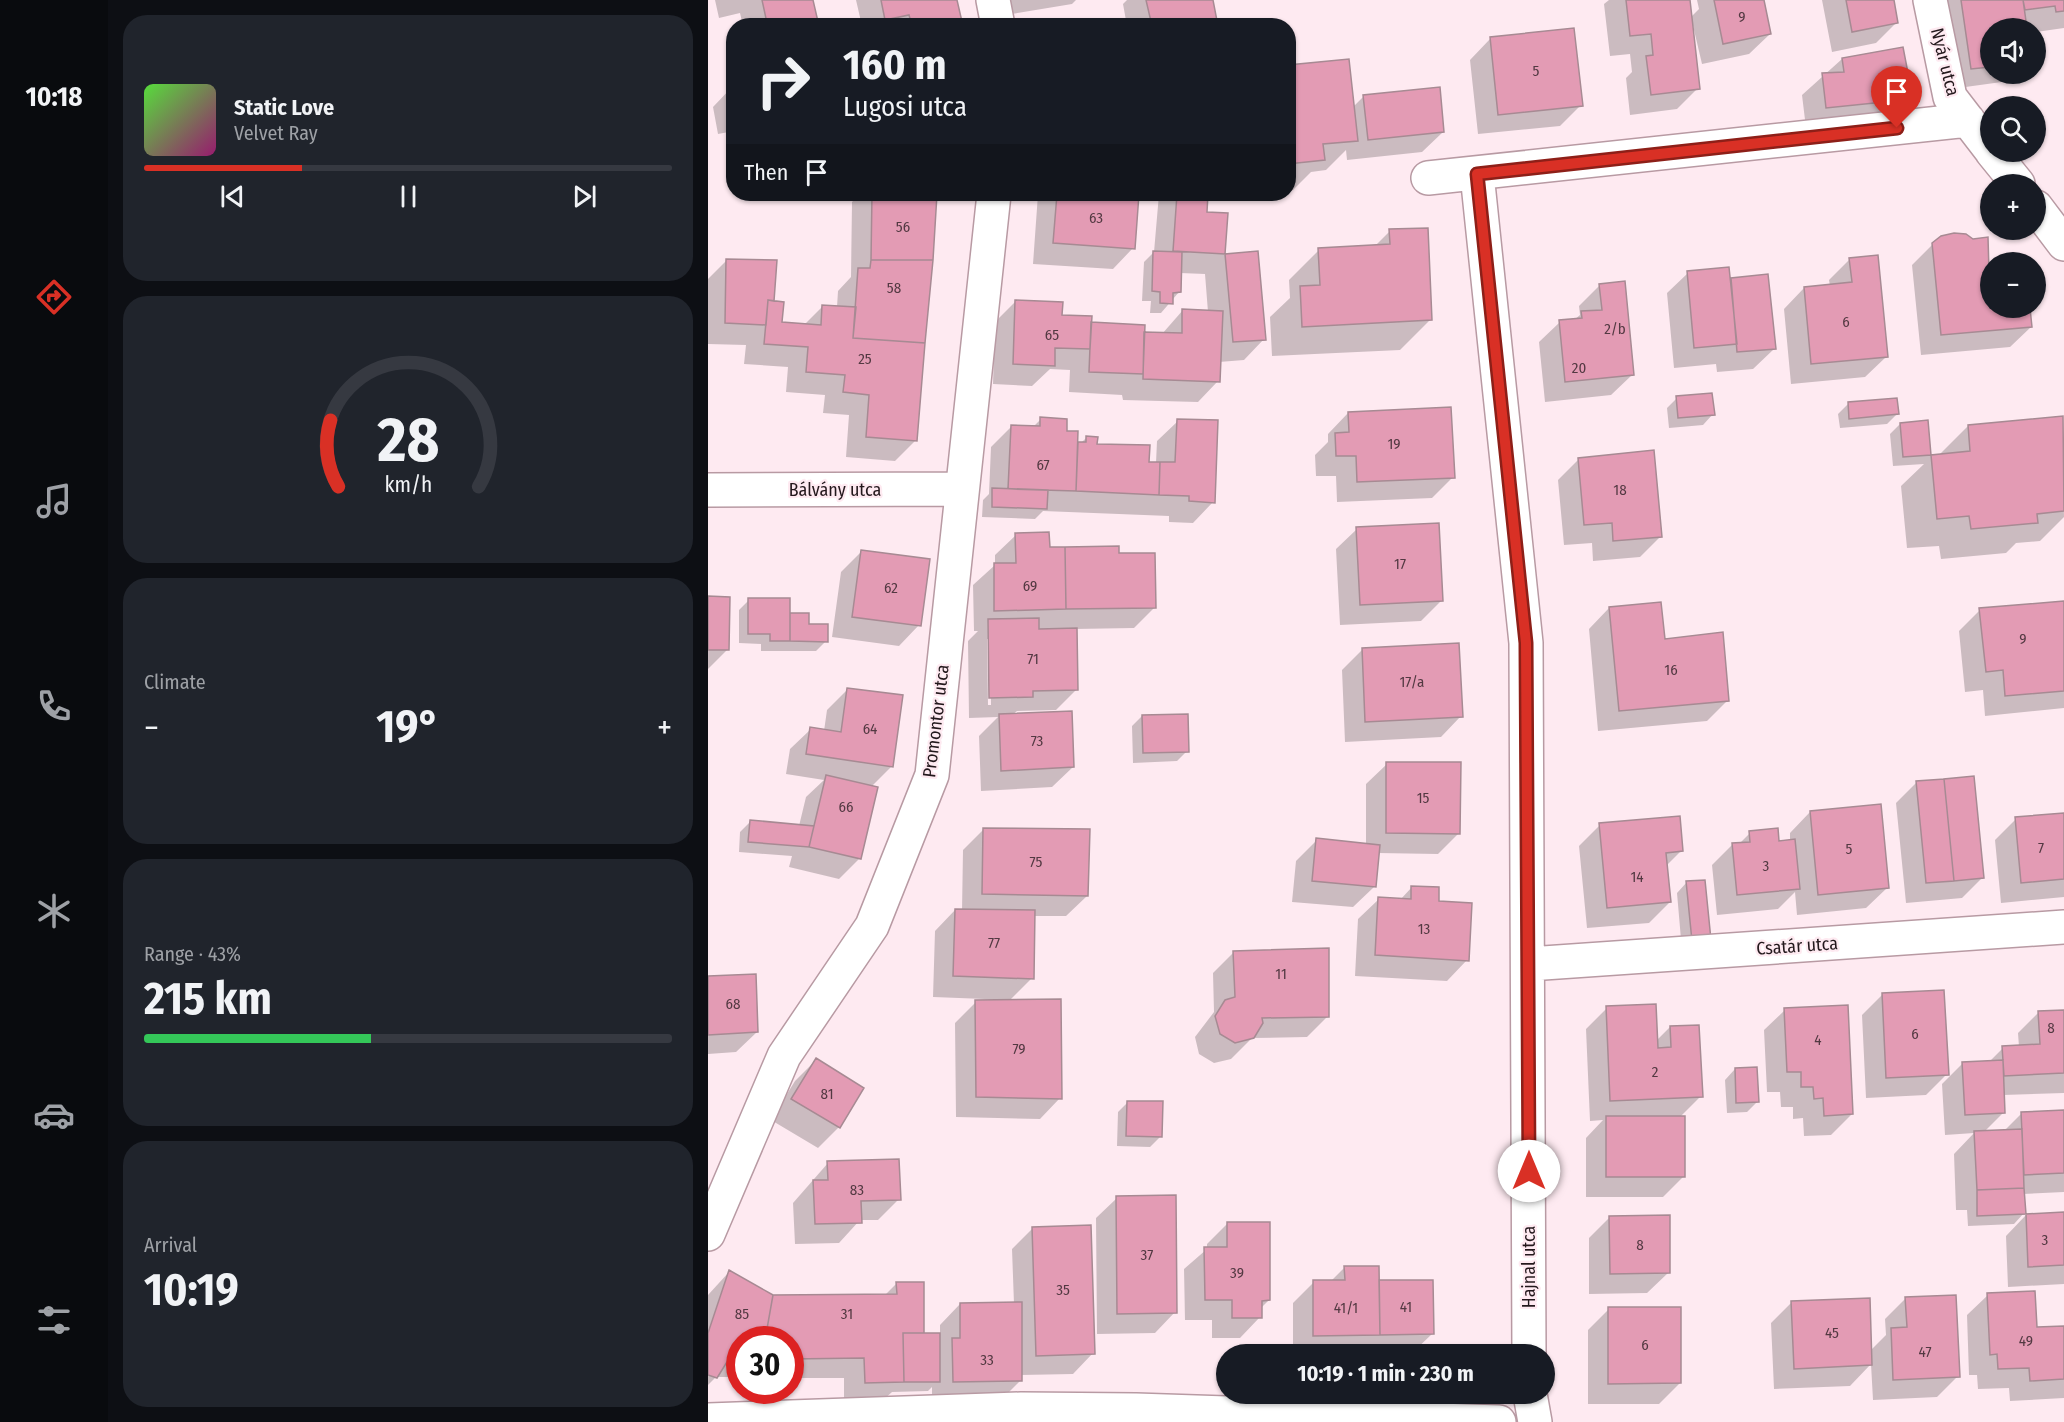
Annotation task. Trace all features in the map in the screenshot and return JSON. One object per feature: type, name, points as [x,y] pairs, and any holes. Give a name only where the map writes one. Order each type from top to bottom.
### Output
[{"type":"street","points":[[993,0],[996,18]]},
{"type":"street","name":"Nyár utca","points":[[1930,0],[1950,97],[1980,136]]},
{"type":"street","points":[[1428,178],[1968,120]]},
{"type":"street","name":"Nyár utca","points":[[2001,162],[2010,174]]},
{"type":"street","name":"Hajnal utca","points":[[1477,174],[1526,643],[1529,1344]]},
{"type":"street","name":"Promontor utca","points":[[708,1234],[784,1056],[872,926],[932,775],[993,201]]},
{"type":"street","points":[[2046,220],[2064,244]]},
{"type":"street","name":"Bálvány utca","points":[[708,490],[961,489]]},
{"type":"street","name":"Csatár utca","points":[[1529,964],[2064,927]]},
{"type":"street","points":[[1532,1404],[1535,1422]]},
{"type":"street","points":[[708,1420],[1044,1409],[1499,1422]]},
{"type":"building","points":[[762,0],[813,0],[817,18],[766,18]]},
{"type":"building","points":[[881,0],[957,0],[961,18],[910,18],[909,15],[885,18]]},
{"type":"building","points":[[1146,0],[1213,0],[1216,18],[1150,18]]},
{"type":"building","points":[[1626,0],[1690,0],[1700,89],[1651,95],[1646,56],[1653,55],[1651,34],[1630,36]]},
{"type":"building","points":[[1714,0],[1764,0],[1771,34],[1723,44]]},
{"type":"building","points":[[1846,0],[1894,0],[1898,23],[1852,32]]},
{"type":"building","points":[[1961,0],[2023,0],[2026,18],[1980,18],[1980,68],[1971,69]]},
{"type":"building","points":[[2023,0],[2064,0],[2064,11],[2056,12],[2055,6],[2025,10]]},
{"type":"building","points":[[1574,28],[1583,106],[1498,115],[1490,37]]},
{"type":"building","points":[[1903,47],[1913,99],[1826,108],[1822,73],[1844,72],[1842,58]]},
{"type":"building","points":[[1349,59],[1358,141],[1323,144],[1325,160],[1296,163],[1296,64]]},
{"type":"building","points":[[1440,87],[1444,132],[1368,140],[1363,95]]},
{"type":"building","points":[[872,201],[937,201],[933,260],[871,260]]},
{"type":"building","points":[[1056,201],[1138,201],[1135,249],[1053,243]]},
{"type":"building","points":[[1177,201],[1208,201],[1207,212],[1228,213],[1225,254],[1173,251]]},
{"type":"building","points":[[1428,228],[1432,320],[1302,327],[1300,286],[1320,285],[1318,248],[1390,244],[1389,229]]},
{"type":"building","points":[[1954,233],[1966,234],[1973,239],[1988,240],[1988,252],[1980,252],[1980,318],[2031,318],[2032,327],[1941,335],[1932,243],[1941,236]]},
{"type":"building","points":[[1153,251],[1182,252],[1181,292],[1173,293],[1173,304],[1160,303],[1160,292],[1152,291]]},
{"type":"building","points":[[1258,251],[1266,340],[1233,342],[1225,254]]},
{"type":"building","points":[[1878,255],[1888,357],[1811,364],[1804,287],[1852,282],[1849,258]]},
{"type":"building","points":[[726,259],[777,260],[774,301],[768,300],[766,325],[725,323]]},
{"type":"building","points":[[871,260],[933,260],[925,343],[853,338],[858,268],[870,268]]},
{"type":"building","points":[[1729,267],[1737,344],[1694,348],[1687,271]]},
{"type":"building","points":[[1768,274],[1776,349],[1737,352],[1731,278]]},
{"type":"building","points":[[1625,281],[1634,375],[1565,382],[1559,320],[1582,318],[1581,311],[1602,310],[1599,284]]},
{"type":"building","points":[[768,300],[784,302],[782,322],[821,325],[822,305],[856,307],[853,338],[925,343],[917,441],[866,437],[869,395],[843,392],[845,375],[806,372],[808,347],[764,344]]},
{"type":"building","points":[[1015,300],[1063,302],[1062,315],[1092,316],[1090,349],[1055,348],[1055,366],[1013,364]]},
{"type":"building","points":[[1182,309],[1223,311],[1220,382],[1143,379],[1144,332],[1182,333]]},
{"type":"building","points":[[1091,322],[1145,325],[1143,374],[1089,372]]},
{"type":"building","points":[[1712,393],[1715,415],[1678,418],[1676,396]]},
{"type":"building","points":[[1897,398],[1899,414],[1849,419],[1848,402]]},
{"type":"building","points":[[1451,407],[1455,478],[1357,482],[1356,456],[1336,456],[1335,433],[1349,432],[1348,412]]},
{"type":"building","points":[[2063,416],[2064,511],[2037,514],[2038,523],[1971,529],[1969,516],[1937,519],[1931,455],[1970,451],[1968,425]]},
{"type":"building","points":[[1040,417],[1067,419],[1067,431],[1078,431],[1076,491],[1008,489],[1011,425],[1040,426]]},
{"type":"building","points":[[1177,419],[1218,420],[1215,503],[1189,501],[1189,496],[1159,495],[1160,462],[1175,462]]},
{"type":"building","points":[[1928,420],[1931,455],[1903,457],[1900,423]]},
{"type":"building","points":[[1086,436],[1098,437],[1097,444],[1150,445],[1149,462],[1160,462],[1159,495],[1076,491],[1078,442],[1086,442]]},
{"type":"building","points":[[1654,450],[1662,537],[1613,541],[1612,523],[1584,525],[1578,458]]},
{"type":"building","points":[[992,488],[1048,490],[1047,509],[992,507]]},
{"type":"building","points":[[1439,523],[1443,601],[1360,605],[1356,527]]},
{"type":"building","points":[[1049,532],[1050,547],[1065,547],[1066,609],[994,611],[994,563],[1016,563],[1015,533]]},
{"type":"building","points":[[1119,546],[1119,553],[1155,553],[1156,608],[1066,609],[1065,547]]},
{"type":"building","points":[[861,550],[930,559],[921,626],[852,617]]},
{"type":"building","points":[[708,596],[730,597],[729,650],[708,650]]},
{"type":"building","points":[[748,598],[790,598],[790,641],[770,641],[770,634],[748,634]]},
{"type":"building","points":[[2064,601],[2064,691],[2005,696],[2003,670],[1986,672],[1979,608]]},
{"type":"building","points":[[1661,602],[1665,639],[1723,632],[1729,701],[1619,711],[1609,607]]},
{"type":"building","points":[[790,613],[809,613],[809,624],[828,624],[828,642],[790,641]]},
{"type":"building","points":[[1039,618],[1039,629],[1077,628],[1078,690],[1033,691],[1033,697],[989,698],[988,619]]},
{"type":"building","points":[[1459,643],[1463,717],[1365,722],[1362,648]]},
{"type":"building","points":[[847,688],[903,695],[893,767],[806,754],[810,727],[841,732]]},
{"type":"building","points":[[1072,711],[1074,767],[1001,771],[999,714]]},
{"type":"building","points":[[1188,714],[1189,752],[1143,753],[1142,715]]},
{"type":"building","points":[[1386,762],[1461,762],[1460,834],[1386,833]]},
{"type":"building","points":[[826,775],[878,787],[861,859],[809,847]]},
{"type":"building","points":[[1974,776],[1984,878],[1954,881],[1944,779]]},
{"type":"building","points":[[1944,779],[1954,881],[1926,883],[1916,781]]},
{"type":"building","points":[[1881,804],[1889,888],[1818,895],[1810,811]]},
{"type":"building","points":[[2064,813],[2064,879],[2021,883],[2015,817]]},
{"type":"building","points":[[1680,816],[1683,851],[1666,853],[1671,902],[1607,908],[1599,823]]},
{"type":"building","points":[[750,820],[814,826],[809,847],[748,842]]},
{"type":"building","points":[[983,828],[1090,829],[1088,896],[982,894]]},
{"type":"building","points":[[1778,828],[1779,841],[1795,839],[1800,889],[1737,895],[1732,843],[1750,842],[1749,831]]},
{"type":"building","points":[[1316,838],[1380,845],[1376,887],[1312,881]]},
{"type":"building","points":[[1705,880],[1711,940],[1692,941],[1686,881]]},
{"type":"building","points":[[1411,886],[1439,887],[1439,901],[1472,903],[1469,961],[1375,955],[1378,897],[1411,899]]},
{"type":"building","points":[[955,909],[1035,910],[1034,979],[953,976]]},
{"type":"building","points":[[1329,948],[1329,1017],[1262,1018],[1263,1023],[1254,1038],[1235,1043],[1220,1034],[1215,1016],[1225,1000],[1235,997],[1233,951]]},
{"type":"building","points":[[756,974],[758,1032],[708,1035],[708,976]]},
{"type":"building","points":[[1944,990],[1949,1075],[1886,1078],[1882,993]]},
{"type":"building","points":[[1061,999],[1062,1099],[976,1097],[975,1000]]},
{"type":"building","points":[[1656,1004],[1658,1048],[1671,1047],[1670,1026],[1699,1025],[1703,1097],[1610,1101],[1606,1006]]},
{"type":"building","points":[[1848,1005],[1853,1114],[1824,1116],[1823,1098],[1814,1099],[1813,1087],[1801,1087],[1801,1072],[1787,1072],[1784,1008]]},
{"type":"building","points":[[2064,1010],[2064,1073],[2004,1076],[2002,1046],[2040,1044],[2038,1011]]},
{"type":"building","points":[[816,1058],[864,1088],[840,1128],[791,1099]]},
{"type":"building","points":[[2003,1060],[2005,1113],[1965,1115],[1962,1062]]},
{"type":"building","points":[[1757,1067],[1759,1102],[1736,1103],[1735,1068]]},
{"type":"building","points":[[1127,1101],[1163,1101],[1162,1137],[1126,1136]]},
{"type":"building","points":[[2064,1110],[2064,1173],[2024,1175],[2021,1112]]},
{"type":"building","points":[[1606,1116],[1685,1116],[1685,1177],[1606,1177]]},
{"type":"building","points":[[2022,1129],[2024,1188],[1977,1190],[1974,1131]]},
{"type":"building","points":[[899,1159],[901,1200],[861,1201],[862,1223],[815,1224],[813,1180],[828,1180],[827,1161]]},
{"type":"building","points":[[2024,1188],[2026,1214],[1977,1216],[1977,1190]]},
{"type":"building","points":[[1176,1195],[1177,1313],[1117,1314],[1116,1196]]},
{"type":"building","points":[[2064,1212],[2064,1265],[2028,1267],[2026,1214]]},
{"type":"building","points":[[1670,1215],[1670,1273],[1610,1274],[1609,1216]]},
{"type":"building","points":[[1227,1222],[1270,1222],[1270,1300],[1262,1301],[1262,1318],[1232,1318],[1232,1300],[1205,1300],[1204,1247],[1227,1247]]},
{"type":"building","points":[[1091,1225],[1095,1354],[1036,1356],[1032,1227]]},
{"type":"building","points":[[1344,1266],[1379,1266],[1380,1335],[1313,1336],[1313,1280],[1345,1280]]},
{"type":"building","points":[[729,1270],[773,1295],[767,1326],[726,1326],[726,1363],[717,1378],[708,1375],[708,1333]]},
{"type":"building","points":[[1379,1280],[1433,1280],[1434,1334],[1380,1335]]},
{"type":"building","points":[[896,1282],[924,1282],[924,1333],[903,1333],[904,1382],[865,1383],[864,1358],[804,1359],[804,1326],[767,1326],[773,1295],[897,1294]]},
{"type":"building","points":[[2035,1291],[2037,1327],[2064,1326],[2064,1379],[2030,1381],[2029,1368],[1998,1369],[1997,1354],[1990,1355],[1987,1293]]},
{"type":"building","points":[[1956,1295],[1960,1377],[1893,1380],[1891,1328],[1907,1327],[1905,1297]]},
{"type":"building","points":[[1870,1298],[1872,1365],[1794,1369],[1791,1301]]},
{"type":"building","points":[[1022,1302],[1022,1381],[953,1382],[952,1338],[960,1338],[960,1303]]},
{"type":"building","points":[[1608,1307],[1681,1307],[1681,1383],[1608,1384]]},
{"type":"building","points":[[903,1333],[940,1333],[940,1382],[904,1382]]},
{"type":"route","points":[[1529,1171],[1526,643],[1477,174],[1897,128]]}]
